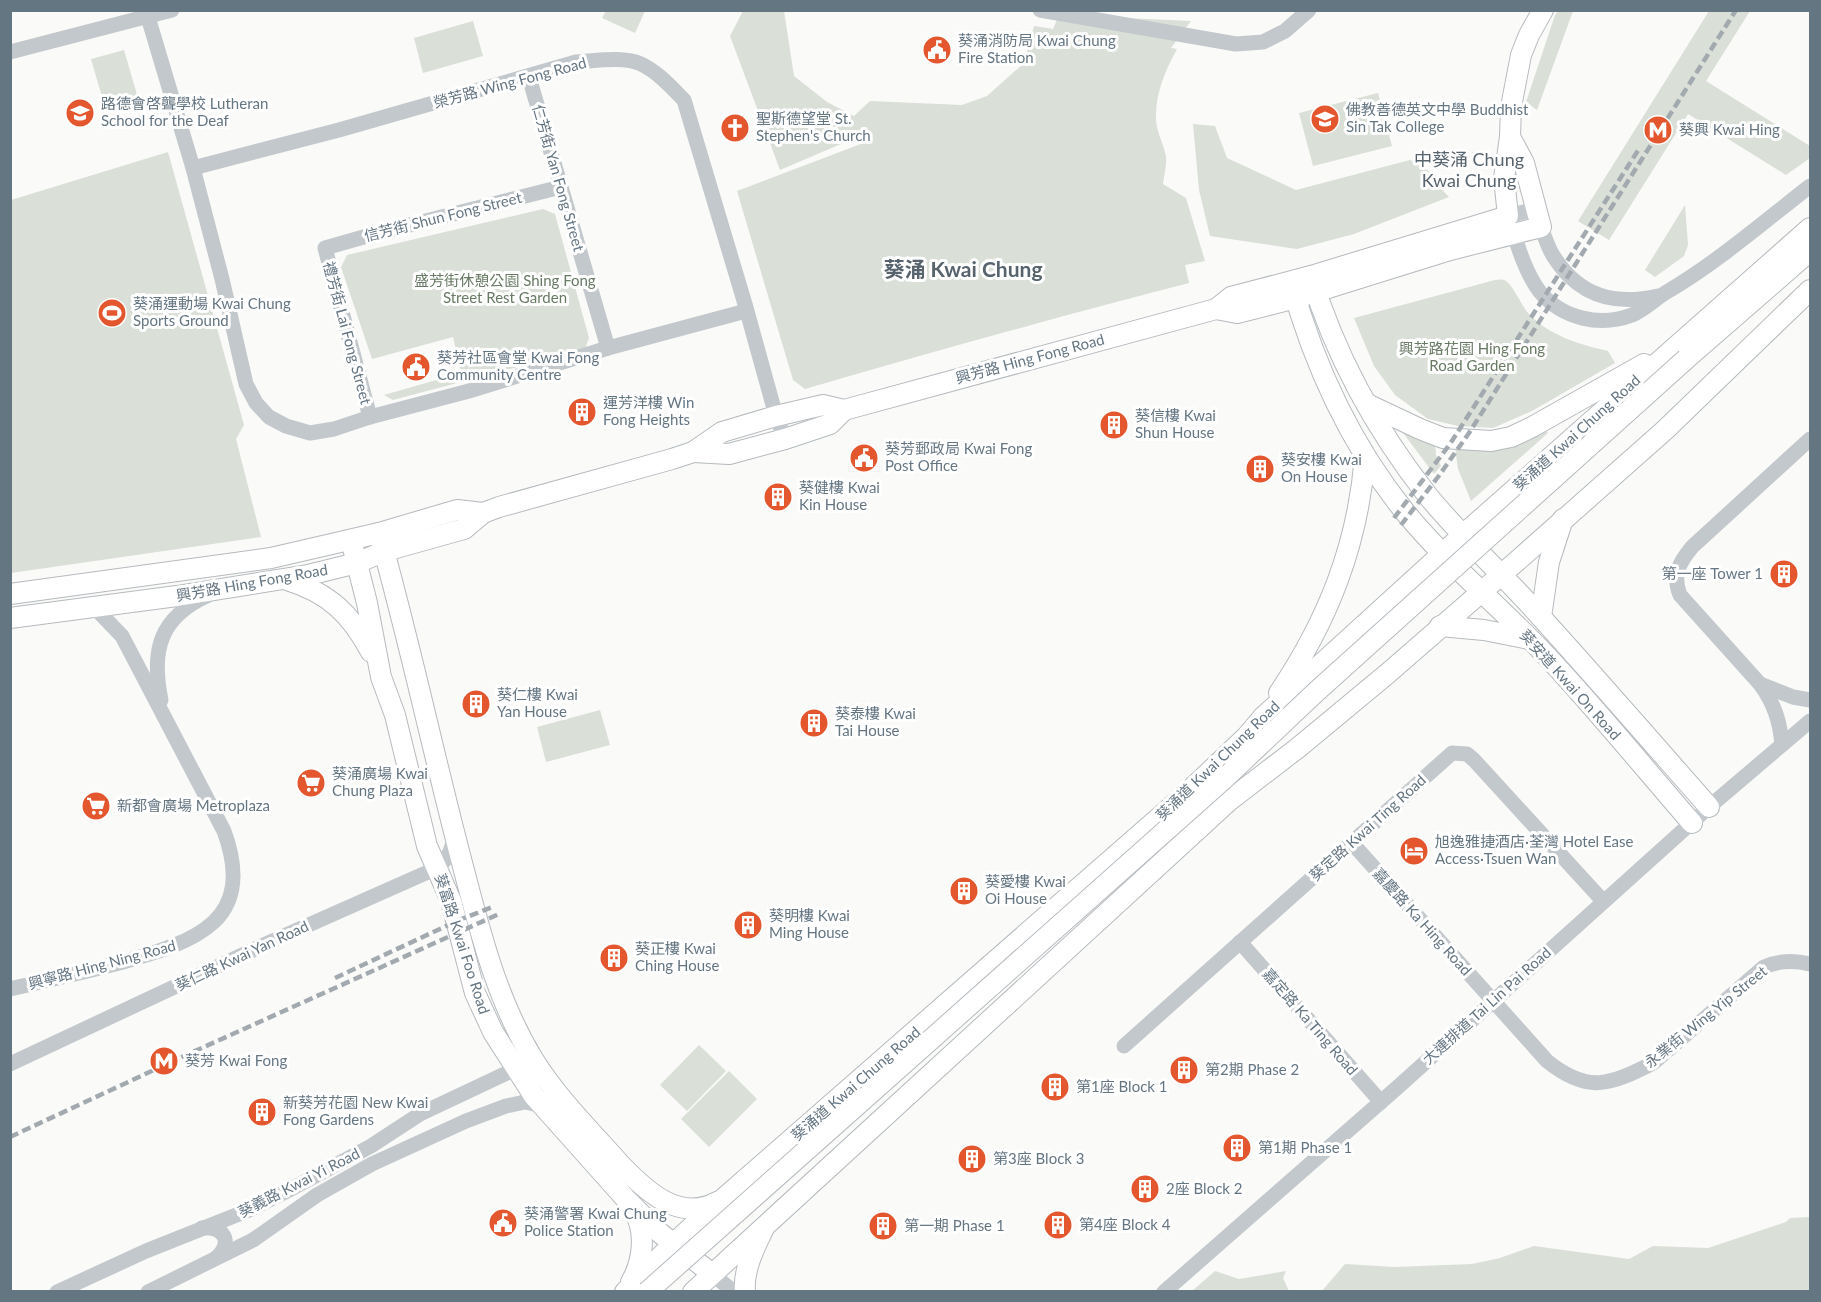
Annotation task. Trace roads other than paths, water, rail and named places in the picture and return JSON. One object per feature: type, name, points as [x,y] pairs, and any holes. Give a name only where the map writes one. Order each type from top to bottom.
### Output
[{"type":"main road","points":[[1509,216],[1504,178],[1510,137],[1511,107],[1521,55],[1543,10]]},
{"type":"main road","points":[[1510,137],[1524,163],[1539,218]]},
{"type":"main road","name":"興芳路 Hing Fong Road","points":[[10,618],[235,587],[357,563],[382,542],[457,510],[483,513],[693,452],[722,432],[823,405],[844,410],[1216,309],[1237,313],[1293,290],[1509,216]]},
{"type":"main road","name":"興芳路 Hing Fong Road","points":[[1313,284],[1514,235],[1539,218]]},
{"type":"main road","name":"葵涌道 Kwai Chung Road","points":[[665,1292],[1683,360],[1810,228]]},
{"type":"main road","name":"葵涌道 Kwai Chung Road","points":[[647,1292],[1225,778],[1317,691],[1683,360],[1810,251]]},
{"type":"main road","name":"葵涌道 Kwai Chung Road","points":[[624,1292],[724,1197],[1186,794],[1246,737],[1263,717],[1464,534],[1683,360],[1810,265]]},
{"type":"main road","name":"葵安道 Kwai On Road","points":[[1313,284],[1348,369],[1408,469],[1434,502],[1541,617],[1709,807]]},
{"type":"main road","name":"葵安道 Kwai On Road","points":[[1293,290],[1304,326],[1333,396],[1365,456],[1406,513],[1554,664],[1692,823]]},
{"type":"main road","points":[[693,1292],[711,1273],[1230,800],[1308,740],[1387,674],[1665,430],[1810,290]]},
{"type":"main road","points":[[1367,404],[1443,438],[1491,441],[1511,437],[1532,427],[1618,378],[1683,360]]},
{"type":"main road","name":"興芳路 Hing Fong Road","points":[[693,452],[729,454],[785,439],[830,424],[844,410]]},
{"type":"main road","points":[[1263,717],[1312,640],[1330,601],[1345,559],[1361,501],[1365,456]]},
{"type":"main road","points":[[1541,617],[1545,580],[1563,519]]},
{"type":"main road","name":"興芳路 Hing Fong Road","points":[[10,594],[271,558],[351,540],[382,542]]},
{"type":"main road","name":"葵富路 Kwai Foo Road","points":[[351,540],[381,676],[394,714],[427,846],[451,901],[475,993],[493,1032],[534,1096],[625,1198],[660,1233],[711,1273]]},
{"type":"main road","name":"葵富路 Kwai Foo Road","points":[[382,542],[454,833],[497,983],[513,1021],[552,1087],[645,1189],[668,1203],[689,1209],[708,1207],[724,1197]]},
{"type":"main road","points":[[283,579],[314,590],[341,609],[358,629],[374,657],[381,676]]},
{"type":"main road","points":[[1440,626],[1484,630],[1530,639]]},
{"type":"main road","points":[[624,1292],[637,1272],[642,1244],[641,1229],[636,1214],[625,1198]]},
{"type":"main road","points":[[745,1292],[744,1281],[747,1269],[767,1222]]},
{"type":"street","points":[[10,52],[172,10]]},
{"type":"street","points":[[1040,10],[1236,44],[1263,42],[1285,31],[1309,10]]},
{"type":"street","points":[[148,17],[193,168],[246,384],[256,404],[269,417],[286,426],[310,433],[334,429],[469,391],[608,348],[746,311]]},
{"type":"street","name":"榮芳路 Wing Fong Road","points":[[193,168],[350,127],[576,62],[609,59],[640,63],[662,78],[684,100],[776,417],[785,439]]},
{"type":"street","name":"仁芳街 Yan Fong Street","points":[[529,77],[608,348]]},
{"type":"street","points":[[1509,216],[1528,270],[1540,291],[1553,303],[1576,317],[1594,321],[1631,315],[1644,309],[1810,186]]},
{"type":"street","name":"信芳街 Shun Fong Street","points":[[325,248],[561,187]]},
{"type":"street","name":"興芳路 Hing Fong Road","points":[[1509,216],[1539,218]]},
{"type":"street","points":[[1539,218],[1553,256],[1578,285],[1601,296],[1620,300],[1639,300],[1661,295]]},
{"type":"street","name":"禮芳街 Lai Fong Street","points":[[325,248],[370,417]]},
{"type":"street","points":[[1782,745],[1780,724],[1770,698],[1680,595],[1676,585],[1676,570],[1692,547],[1810,439]]},
{"type":"street","name":"興寧路 Hing Ning Road","points":[[165,718],[156,667],[158,650],[164,633],[173,619],[197,600],[235,587]]},
{"type":"street","name":"興寧路 Hing Ning Road","points":[[10,989],[109,965],[180,944],[196,936],[210,925],[224,909],[232,891],[235,874],[232,852],[224,831],[122,636],[94,608]]},
{"type":"street","points":[[1760,684],[1793,697],[1810,700]]},
{"type":"street","name":"大連排道 Tai Lin Pai Road","points":[[1164,1292],[1381,1102],[1709,807],[1810,721]]},
{"type":"street","name":"葵定路 Kwai Ting Road","points":[[1124,1046],[1452,753],[1467,754],[1603,901]]},
{"type":"street","points":[[437,868],[452,850],[454,833]]},
{"type":"street","name":"嘉慶路 Ka Hing Road","points":[[1352,843],[1492,1000]]},
{"type":"street","name":"葵仁路 Kwai Yan Road","points":[[10,1064],[268,943],[437,868]]},
{"type":"street","name":"嘉定路 Ka Ting Road","points":[[1240,942],[1381,1102]]},
{"type":"street","name":"永業街 Wing Yip Street","points":[[1492,1000],[1547,1061],[1564,1074],[1582,1082],[1596,1084],[1633,1073],[1653,1063],[1764,968],[1791,960],[1810,964]]},
{"type":"street","name":"葵義路 Kwai Yi Road","points":[[57,1292],[202,1228],[249,1210],[371,1146],[420,1114],[534,1059]]},
{"type":"street","name":"葵義路 Kwai Yi Road","points":[[148,1292],[253,1240],[317,1195],[372,1164],[466,1121],[506,1106],[525,1102],[538,1106],[551,1114]]},
{"type":"street","points":[[202,1228],[212,1227],[221,1232],[226,1241],[224,1251],[216,1258]]},
{"type":"street","points":[[711,1273],[734,1292]]},
{"type":"railway","points":[[1401,525],[1469,433],[1736,10]]},
{"type":"railway","points":[[1394,518],[1450,444],[1639,149]]},
{"type":"railway","points":[[335,978],[459,920],[495,906]]},
{"type":"railway","points":[[10,1137],[499,914]]},
{"type":"place","name":"葵涌消防局 Kwai Chung Fire Station","points":[[937,50]]},
{"type":"place","name":"路德會啓聾學校 Lutheran School for the Deaf","points":[[80,113]]},
{"type":"place","name":"佛教善德英文中學 Buddhist Sin Tak College","points":[[1325,119]]},
{"type":"place","name":"聖斯德望堂 St. Stephen's Church","points":[[735,128]]},
{"type":"place","name":"葵興 Kwai Hing","points":[[1658,130]]},
{"type":"place","name":"葵涌運動場 Kwai Chung Sports Ground","points":[[112,313]]},
{"type":"place","name":"葵芳社區會堂 Kwai Fong Community Centre","points":[[416,367]]},
{"type":"place","name":"運芳洋樓 Win Fong Heights","points":[[582,412]]},
{"type":"place","name":"葵信樓 Kwai Shun House","points":[[1114,425]]},
{"type":"place","name":"葵芳郵政局 Kwai Fong Post Office","points":[[864,458]]},
{"type":"place","name":"葵安樓 Kwai On House","points":[[1260,469]]},
{"type":"place","name":"葵健樓 Kwai Kin House","points":[[778,497]]},
{"type":"place","name":"第一座 Tower 1","points":[[1784,574]]},
{"type":"place","name":"葵仁樓 Kwai Yan House","points":[[476,704]]},
{"type":"place","name":"葵泰樓 Kwai Tai House","points":[[814,723]]},
{"type":"place","name":"葵涌廣場 Kwai Chung Plaza","points":[[311,783]]},
{"type":"place","name":"新都會廣場 Metroplaza","points":[[96,806]]},
{"type":"place","name":"旭逸雅捷酒店·荃灣 Hotel Ease Access·Tsuen Wan","points":[[1414,851]]},
{"type":"place","name":"葵愛樓 Kwai Oi House","points":[[964,891]]},
{"type":"place","name":"葵明樓 Kwai Ming House","points":[[748,925]]},
{"type":"place","name":"葵正樓 Kwai Ching House","points":[[614,958]]},
{"type":"place","name":"葵芳 Kwai Fong","points":[[164,1061]]},
{"type":"place","name":"第2期 Phase 2","points":[[1184,1070]]},
{"type":"place","name":"第1座 Block 1","points":[[1055,1087]]},
{"type":"place","name":"新葵芳花園 New Kwai Fong Gardens","points":[[262,1112]]},
{"type":"place","name":"第1期 Phase 1","points":[[1237,1148]]},
{"type":"place","name":"第3座 Block 3","points":[[972,1159]]},
{"type":"place","name":"2座 Block 2","points":[[1145,1189]]},
{"type":"place","name":"葵涌警署 Kwai Chung Police Station","points":[[503,1223]]},
{"type":"place","name":"第4座 Block 4","points":[[1058,1225]]},
{"type":"place","name":"第一期 Phase 1","points":[[883,1226]]},
{"type":"district","name":"中葵涌 Chung Kwai Chung","points":[[1469,170]]},
{"type":"district","name":"葵涌 Kwai Chung","points":[[963,270]]},
{"type":"park label","name":"盛芳街休憩公園 Shing Fong Street Rest Garden","points":[[505,290]]},
{"type":"park label","name":"興芳路花園 Hing Fong Road Garden","points":[[1472,358]]}]
